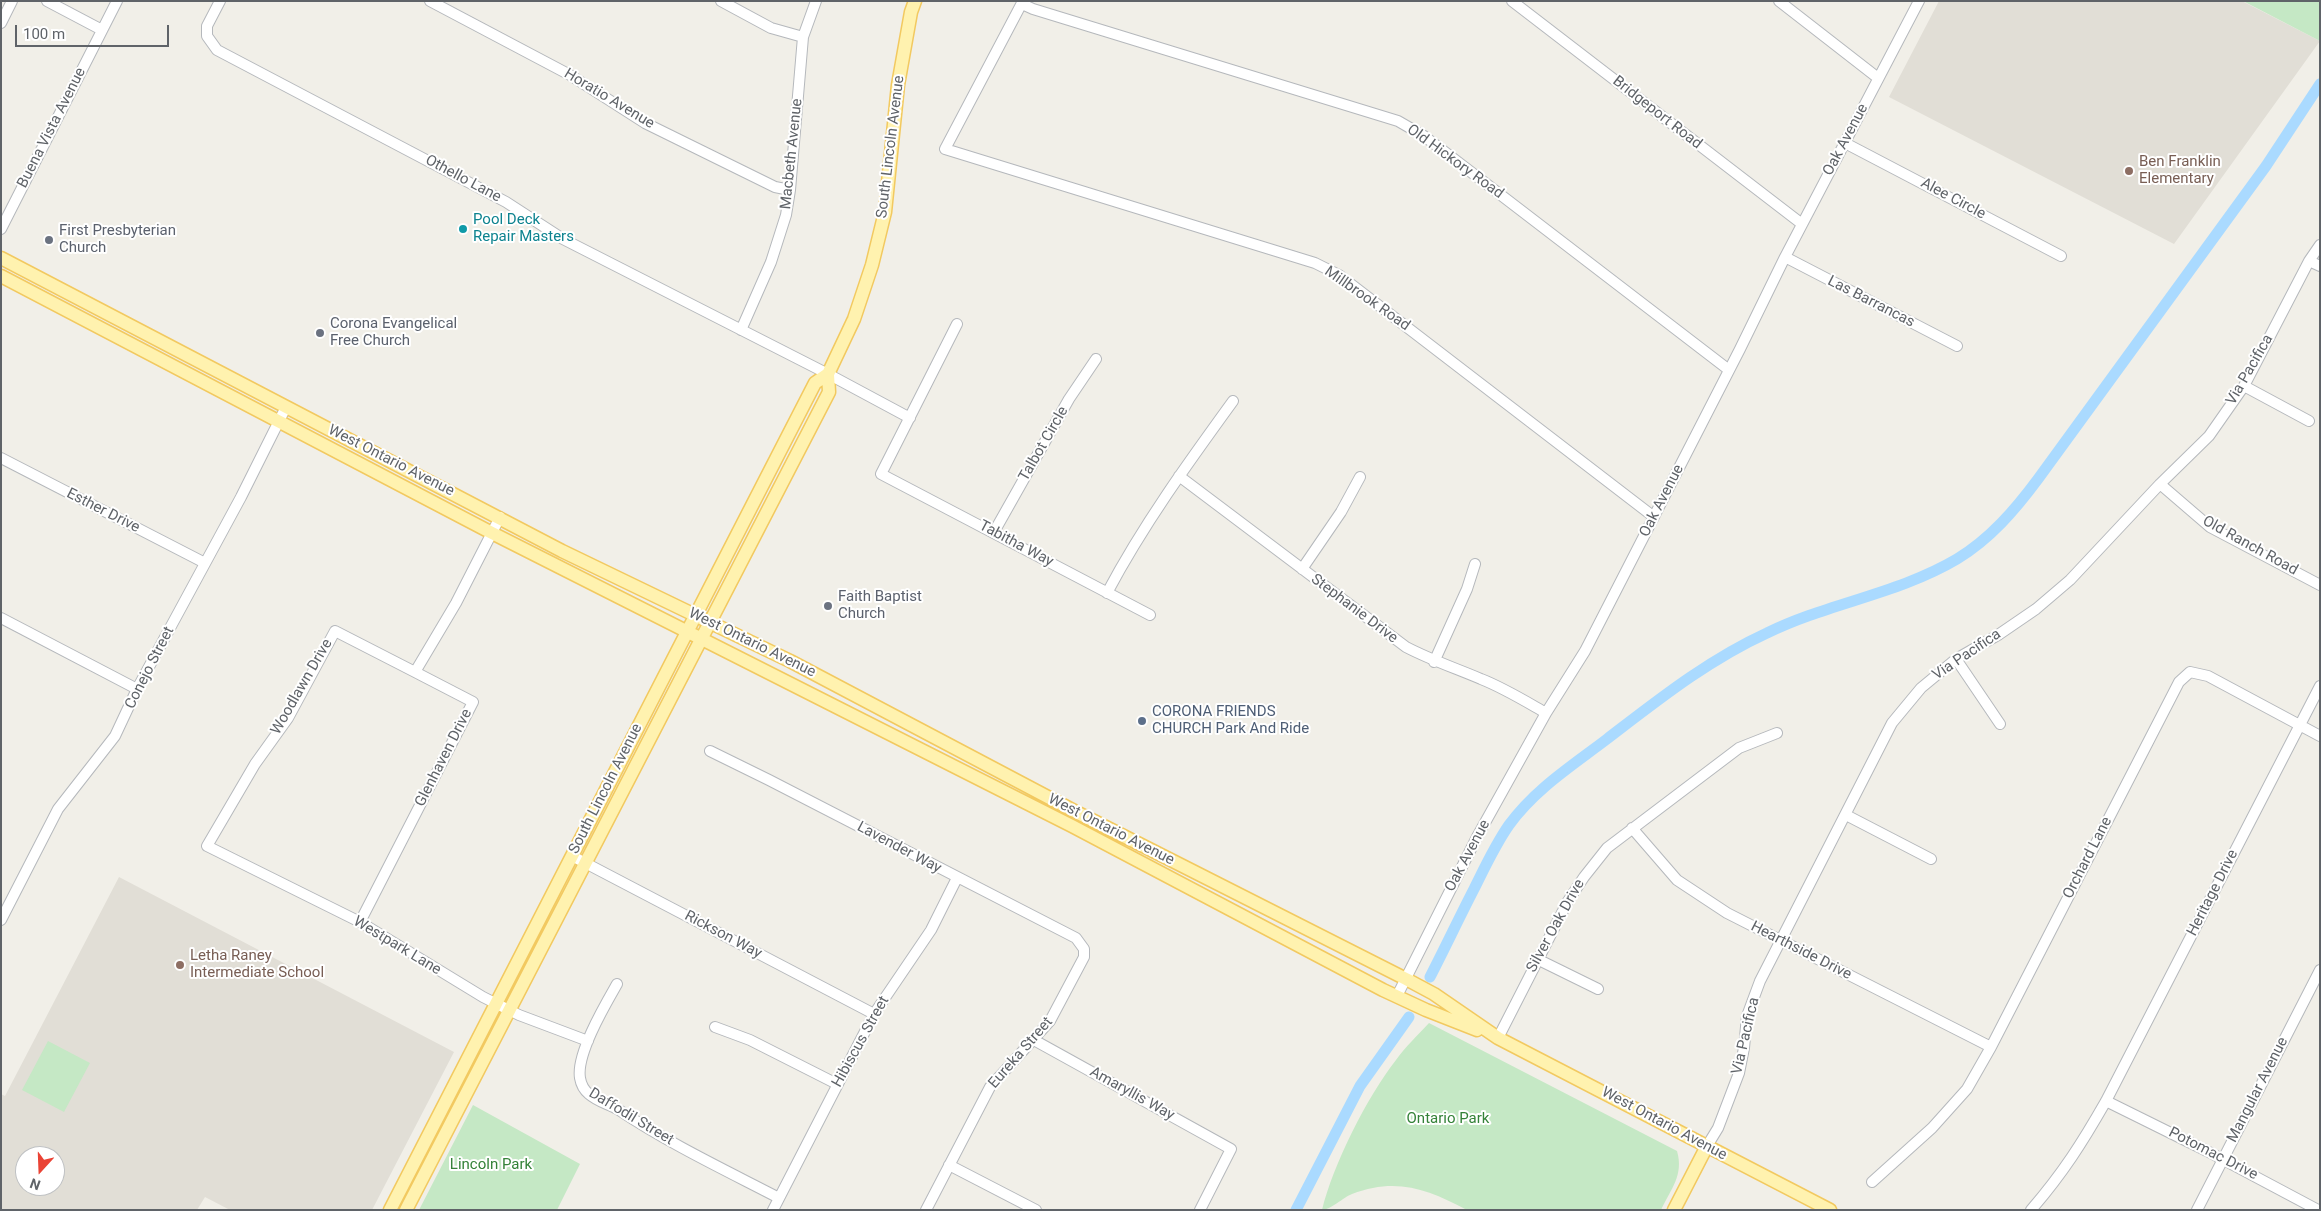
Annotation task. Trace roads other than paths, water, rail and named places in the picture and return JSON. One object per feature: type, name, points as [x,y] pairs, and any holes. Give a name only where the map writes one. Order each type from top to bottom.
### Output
[{"type":"main road","name":"South Lincoln Avenue","points":[[390,1210],[815,383],[828,374],[854,319],[885,212],[898,86],[911,12],[915,1]]},
{"type":"main road","name":"West Ontario Avenue","points":[[1,258],[562,550],[790,661],[1078,813],[1406,979],[1434,994],[1498,1038]]},
{"type":"main road","name":"West Ontario Avenue","points":[[1,276],[492,533],[1072,826],[1397,996],[1426,1010],[1498,1038],[1830,1210]]},
{"type":"main road","name":"South Lincoln Avenue","points":[[406,1210],[830,392],[828,374]]},
{"type":"main road","name":"Via Pacifica","points":[[1674,1210],[1707,1146]]},
{"type":"street","points":[[1,23],[12,1]]},
{"type":"street","points":[[47,1],[102,30]]},
{"type":"street","name":"Buena Vista Avenue","points":[[1,229],[117,1]]},
{"type":"street","name":"Othello Lane","points":[[220,1],[207,26],[207,36],[217,50],[506,202],[563,239],[828,374],[910,418]]},
{"type":"street","name":"Horatio Avenue","points":[[430,1],[570,76],[645,123],[776,188],[790,190]]},
{"type":"street","points":[[721,1],[771,28],[803,38]]},
{"type":"street","name":"Macbeth Avenue","points":[[741,330],[771,262],[786,215],[790,190],[803,38],[816,1]]},
{"type":"street","name":"Bridgeport Road","points":[[1512,1],[1802,224]]},
{"type":"street","points":[[1779,1],[1878,78]]},
{"type":"street","name":"Oak Avenue","points":[[1397,996],[1477,837],[1546,713],[1584,651],[1802,224],[1919,1]]},
{"type":"street","name":"Millbrook Road","points":[[1023,3],[945,149],[1315,264],[1338,275],[1654,517]]},
{"type":"street","name":"Old Hickory Road","points":[[1023,3],[1033,9],[1398,121],[1424,136],[1729,370]]},
{"type":"street","name":"Alee Circle","points":[[1845,143],[2062,256]]},
{"type":"street","name":"Via Pacifica","points":[[1707,1146],[1718,1128],[1739,1073],[1747,1016],[1760,981],[1892,723],[1921,688],[1956,659],[1998,635],[2036,609],[2070,580],[2160,484],[2209,436],[2244,386],[2309,261],[2320,245]]},
{"type":"street","name":"Las Barrancas","points":[[1785,257],[1957,346]]},
{"type":"street","points":[[2309,261],[2320,266]]},
{"type":"street","points":[[910,418],[957,324]]},
{"type":"street","name":"Talbot Circle","points":[[994,532],[1070,399],[1096,358]]},
{"type":"street","points":[[2244,386],[2309,421]]},
{"type":"street","points":[[1107,593],[1127,555],[1179,476],[1233,401]]},
{"type":"street","name":"Conejo Street","points":[[1,920],[58,809],[116,736],[137,689],[286,407]]},
{"type":"street","name":"Tabitha Way","points":[[910,418],[881,474],[1150,615]]},
{"type":"street","name":"Esther Drive","points":[[1,458],[205,563]]},
{"type":"street","name":"Stephanie Drive","points":[[1179,476],[1406,647],[1434,662],[1481,679],[1514,694],[1546,713]]},
{"type":"street","points":[[1302,569],[1341,512],[1360,477]]},
{"type":"street","name":"Old Ranch Road","points":[[2160,484],[2210,527],[2320,585]]},
{"type":"street","points":[[415,672],[456,603],[500,517]]},
{"type":"street","points":[[1434,662],[1467,588],[1475,564]]},
{"type":"street","points":[[1,618],[137,689]]},
{"type":"street","name":"Woodlawn Drive","points":[[207,846],[255,764],[288,718],[335,631],[415,672]]},
{"type":"street","points":[[1956,659],[2000,724]]},
{"type":"street","name":"Glenhaven Drive","points":[[360,922],[473,702],[415,672]]},
{"type":"street","name":"Orchard Lane","points":[[1872,1182],[1932,1128],[1967,1089],[2179,682],[2190,672],[2208,676],[2299,726]]},
{"type":"street","name":"Heritage Drive","points":[[2031,1210],[2061,1175],[2106,1100],[2320,686]]},
{"type":"street","points":[[2299,726],[2320,736]]},
{"type":"street","name":"Silver Oak Drive","points":[[1498,1038],[1553,927],[1584,877],[1607,848],[1739,748],[1777,733]]},
{"type":"street","name":"Lavender Way","points":[[710,751],[1076,938],[1084,949]]},
{"type":"street","points":[[1846,815],[1931,859]]},
{"type":"street","name":"Hearthside Drive","points":[[1632,828],[1677,880],[1727,913],[1990,1047]]},
{"type":"street","name":"Westpark Lane","points":[[207,846],[360,922],[428,965],[496,1004],[588,1041]]},
{"type":"street","name":"Rickson Way","points":[[572,856],[874,1014]]},
{"type":"street","name":"Hibiscus Street","points":[[773,1210],[874,1014],[931,930],[957,878]]},
{"type":"street","name":"Eureka Street","points":[[926,1210],[990,1087],[1050,1021],[1084,957],[1084,949]]},
{"type":"street","points":[[1538,959],[1598,989]]},
{"type":"street","name":"Mangular Avenue","points":[[2197,1210],[2320,970]]},
{"type":"street","name":"Daffodil Street","points":[[617,984],[588,1041],[579,1076],[581,1085],[587,1093],[596,1100],[617,1109],[656,1134],[779,1198]]},
{"type":"street","points":[[715,1027],[750,1040],[838,1084]]},
{"type":"street","name":"Amaryllis Way","points":[[1034,1040],[1230,1149],[1200,1210]]},
{"type":"street","name":"Potomac Drive","points":[[2106,1100],[2223,1159],[2318,1210]]},
{"type":"street","points":[[949,1165],[1036,1210]]},
{"type":"waterway","points":[[1430,977],[1486,864],[1509,825],[1530,800],[1555,778],[1664,695],[1724,655],[1790,623],[1887,590],[1934,571],[1969,551],[2001,523],[2038,479],[2266,166],[2320,84]]},
{"type":"waterway","points":[[1296,1210],[1360,1086],[1409,1017]]},
{"type":"place","name":"Ben Franklin Elementary","points":[[2129,171]]},
{"type":"place","name":"Pool Deck Repair Masters","points":[[463,229]]},
{"type":"place","name":"First Presbyterian Church","points":[[49,240]]},
{"type":"place","name":"Corona Evangelical Free Church","points":[[320,333]]},
{"type":"place","name":"Faith Baptist Church","points":[[828,606]]},
{"type":"place","name":"CORONA FRIENDS CHURCH Park And Ride","points":[[1142,721]]},
{"type":"place","name":"Letha Raney Intermediate School","points":[[180,965]]},
{"type":"park label","name":"Ontario Park","points":[[1448,1119]]},
{"type":"park label","name":"Lincoln Park","points":[[491,1165]]}]
